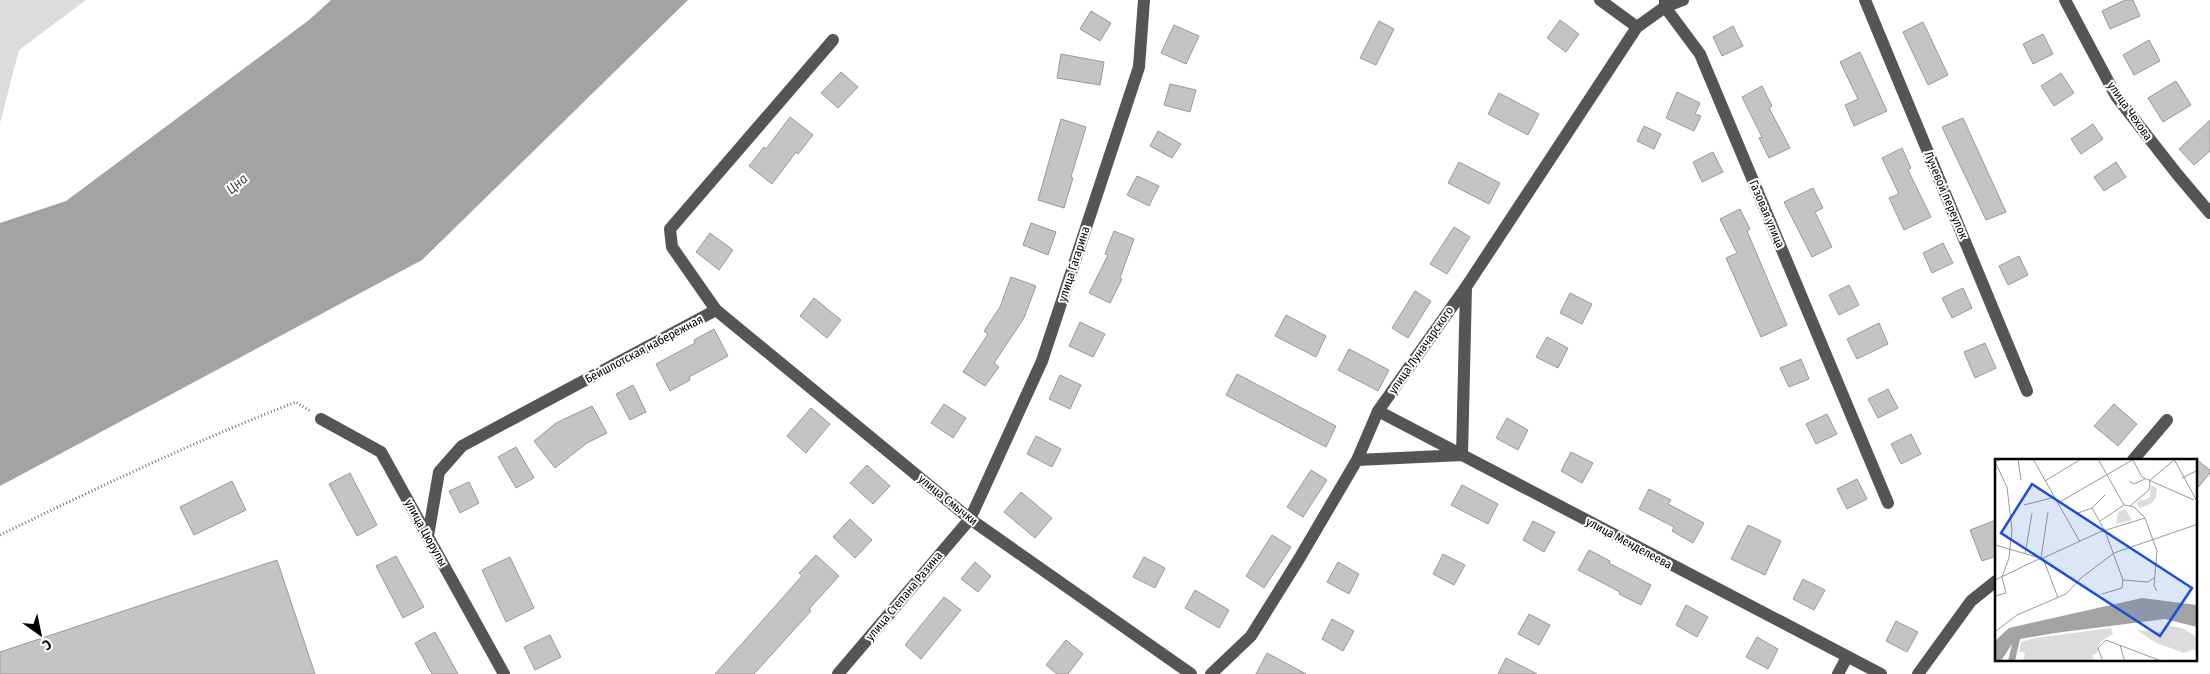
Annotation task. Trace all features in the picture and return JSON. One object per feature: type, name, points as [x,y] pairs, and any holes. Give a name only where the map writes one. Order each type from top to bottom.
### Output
[{"type":"street","name":"улица Гагарина","points":[[970,519],[1042,361],[1139,67],[1144,0]]},
{"type":"street","points":[[1600,0],[1637,27],[1665,4],[1683,0]]},
{"type":"street","name":"Лучевой переулок","points":[[1865,0],[2027,391]]},
{"type":"street","name":"улица Чехова","points":[[2065,0],[2116,96],[2210,213]]},
{"type":"street","name":"Газовая улица","points":[[1665,4],[1700,54],[1888,503]]},
{"type":"street","name":"улица Луначарского","points":[[1211,674],[1251,636],[1299,559],[1356,460],[1378,411],[1466,287],[1637,27]]},
{"type":"street","name":"Бейшлотская набережная","points":[[428,536],[439,472],[462,446],[716,310],[672,247],[670,229],[833,40]]},
{"type":"street","points":[[1356,460],[1462,455],[1466,287]]},
{"type":"street","name":"улица Смычки","points":[[716,310],[970,519],[1191,674]]},
{"type":"street","name":"улица Менделеева","points":[[1378,411],[1881,674]]},
{"type":"street","name":"улица Цюрупы","points":[[321,418],[381,452],[504,674]]},
{"type":"street","points":[[2134,459],[2167,420]]},
{"type":"street","name":"улица Степана Разина","points":[[838,674],[970,519]]},
{"type":"street","points":[[1918,674],[1971,600],[1995,582]]},
{"type":"street","points":[[1838,674],[1847,657]]},
{"type":"path","points":[[0,535],[92,490],[296,402],[321,418]]},
{"type":"shaded area","points":[[0,0],[86,0],[19,50],[0,123]]},
{"type":"water","name":"Цна","points":[[331,0],[688,0],[422,260],[0,486],[0,223],[66,201],[309,20]]},
{"type":"building","points":[[2125,0],[2133,0],[2140,16],[2110,29],[2102,11]]},
{"type":"building","points":[[1091,11],[1111,23],[1100,41],[1080,29]]},
{"type":"building","points":[[1560,20],[1579,34],[1566,52],[1547,38]]},
{"type":"building","points":[[1379,21],[1394,29],[1376,65],[1360,58]]},
{"type":"building","points":[[1923,22],[1948,75],[1928,85],[1903,32]]},
{"type":"building","points":[[1174,25],[1199,36],[1186,64],[1161,53]]},
{"type":"building","points":[[1733,26],[1743,46],[1722,56],[1713,37]]},
{"type":"building","points":[[2043,34],[2053,54],[2033,64],[2023,44]]},
{"type":"building","points":[[2149,40],[2160,61],[2134,75],[2123,55]]},
{"type":"building","points":[[1860,52],[1887,111],[1854,126],[1845,105],[1858,99],[1840,62]]},
{"type":"building","points":[[1061,54],[1104,62],[1100,85],[1057,78]]},
{"type":"building","points":[[841,72],[858,87],[838,108],[821,93]]},
{"type":"building","points":[[2061,73],[2074,93],[2054,106],[2041,86]]},
{"type":"building","points":[[2176,81],[2191,105],[2163,122],[2148,98]]},
{"type":"building","points":[[1170,84],[1196,90],[1190,112],[1164,105]]},
{"type":"building","points":[[1762,86],[1772,106],[1769,108],[1790,148],[1769,158],[1759,138],[1762,137],[1742,97]]},
{"type":"building","points":[[1677,92],[1700,103],[1695,114],[1701,116],[1694,131],[1666,118]]},
{"type":"building","points":[[1499,93],[1539,114],[1528,135],[1488,114]]},
{"type":"building","points":[[790,117],[813,135],[798,154],[796,152],[772,184],[749,166],[764,147],[766,149]]},
{"type":"building","points":[[1963,118],[2006,212],[1986,220],[1942,127]]},
{"type":"building","points":[[1061,119],[1086,127],[1064,208],[1038,200]]},
{"type":"building","points":[[2210,120],[2210,151],[2194,165],[2179,149]]},
{"type":"building","points":[[2093,124],[2103,139],[2081,154],[2071,139]]},
{"type":"building","points":[[1644,126],[1661,134],[1654,149],[1637,141]]},
{"type":"building","points":[[1158,131],[1181,144],[1172,158],[1150,146]]},
{"type":"building","points":[[1902,148],[1911,168],[1908,170],[1931,217],[1904,230],[1889,198],[1899,194],[1882,158]]},
{"type":"building","points":[[1713,152],[1723,172],[1702,182],[1693,162]]},
{"type":"building","points":[[1459,162],[1500,183],[1489,204],[1448,183]]},
{"type":"building","points":[[2116,162],[2126,177],[2104,191],[2094,177]]},
{"type":"building","points":[[1137,176],[1159,186],[1149,206],[1127,195]]},
{"type":"building","points":[[1813,188],[1823,208],[1815,212],[1832,247],[1812,257],[1784,202]]},
{"type":"building","points":[[1740,209],[1750,229],[1747,231],[1787,325],[1761,337],[1726,258],[1737,253],[1720,219]]},
{"type":"building","points":[[1031,223],[1056,232],[1048,255],[1023,245]]},
{"type":"building","points":[[1454,227],[1470,237],[1447,274],[1430,264]]},
{"type":"building","points":[[1114,231],[1134,239],[1120,278],[1122,279],[1110,303],[1089,293],[1108,255],[1105,254]]},
{"type":"building","points":[[710,233],[733,250],[719,270],[696,252]]},
{"type":"building","points":[[1943,243],[1953,263],[1932,273],[1923,253]]},
{"type":"building","points":[[2019,256],[2028,275],[2008,285],[1999,266]]},
{"type":"building","points":[[1011,277],[1036,286],[1024,318],[994,363],[999,367],[985,386],[963,372],[988,334],[984,331],[1000,307]]},
{"type":"building","points":[[1849,285],[1859,305],[1839,315],[1829,295]]},
{"type":"building","points":[[1963,288],[1972,308],[1952,318],[1942,298]]},
{"type":"building","points":[[1415,291],[1431,301],[1408,338],[1392,328]]},
{"type":"building","points":[[1570,293],[1592,304],[1582,324],[1560,313]]},
{"type":"building","points":[[814,298],[841,320],[827,338],[800,316]]},
{"type":"building","points":[[1286,315],[1326,336],[1316,357],[1275,336]]},
{"type":"building","points":[[1080,322],[1105,334],[1093,357],[1069,346]]},
{"type":"building","points":[[1879,323],[1888,344],[1857,359],[1847,339]]},
{"type":"building","points":[[714,329],[728,356],[689,377],[690,380],[670,391],[656,364],[695,343],[694,340]]},
{"type":"building","points":[[1547,337],[1568,348],[1558,368],[1536,357]]},
{"type":"building","points":[[1985,343],[1996,368],[1975,378],[1964,352]]},
{"type":"building","points":[[1349,349],[1389,370],[1378,391],[1338,370]]},
{"type":"building","points":[[1801,359],[1809,379],[1789,387],[1780,368]]},
{"type":"building","points":[[1237,374],[1336,426],[1326,447],[1226,395]]},
{"type":"building","points":[[1060,375],[1081,385],[1070,409],[1049,399]]},
{"type":"building","points":[[633,385],[646,412],[630,420],[616,394]]},
{"type":"building","points":[[1888,389],[1898,408],[1878,418],[1868,399]]},
{"type":"building","points":[[944,404],[966,418],[953,438],[931,423]]},
{"type":"building","points":[[2114,404],[2137,424],[2118,446],[2094,426]]},
{"type":"building","points":[[592,406],[607,433],[587,443],[555,468],[534,441],[556,423]]},
{"type":"building","points":[[811,408],[830,424],[806,453],[787,436]]},
{"type":"building","points":[[1827,414],[1837,434],[1816,444],[1806,424]]},
{"type":"building","points":[[1507,418],[1528,430],[1518,450],[1496,438]]},
{"type":"building","points":[[1911,434],[1921,454],[1901,464],[1891,444]]},
{"type":"building","points":[[1036,436],[1061,449],[1052,467],[1027,454]]},
{"type":"building","points":[[516,447],[534,478],[516,488],[498,457]]},
{"type":"building","points":[[1571,452],[1593,463],[1582,483],[1561,471]]},
{"type":"building","points":[[2198,461],[2210,470],[2210,473],[2198,488]]},
{"type":"building","points":[[867,465],[890,486],[873,504],[850,483]]},
{"type":"building","points":[[1311,470],[1327,480],[1303,517],[1287,507]]},
{"type":"building","points":[[350,473],[377,525],[357,536],[329,484]]},
{"type":"building","points":[[1857,479],[1867,499],[1847,509],[1837,489]]},
{"type":"building","points":[[232,481],[246,510],[194,535],[180,507]]},
{"type":"building","points":[[469,482],[479,503],[460,513],[449,491]]},
{"type":"building","points":[[1462,485],[1498,504],[1488,524],[1451,505]]},
{"type":"building","points":[[1649,489],[1671,500],[1668,504],[1704,523],[1693,543],[1672,531],[1674,527],[1639,509]]},
{"type":"building","points":[[1021,492],[1052,518],[1035,538],[1004,512]]},
{"type":"building","points":[[850,519],[872,540],[855,558],[833,537]]},
{"type":"building","points":[[1995,520],[1995,556],[1982,561],[1970,530]]},
{"type":"building","points":[[1533,521],[1555,532],[1544,552],[1523,540]]},
{"type":"building","points":[[1748,525],[1781,541],[1765,575],[1731,559]]},
{"type":"building","points":[[1272,535],[1291,547],[1264,588],[1246,576]]},
{"type":"building","points":[[1589,550],[1651,585],[1641,605],[1578,570]]},
{"type":"building","points":[[1443,554],[1465,565],[1454,585],[1433,574]]},
{"type":"building","points":[[816,555],[839,576],[809,609],[811,611],[754,674],[715,674],[802,576],[799,573]]},
{"type":"building","points":[[396,556],[424,607],[403,618],[376,566]]},
{"type":"building","points":[[510,557],[534,608],[506,622],[482,570]]},
{"type":"building","points":[[1144,557],[1165,568],[1155,588],[1133,577]]},
{"type":"building","points":[[277,560],[315,674],[0,674],[0,652]]},
{"type":"building","points":[[975,562],[991,576],[978,592],[961,579]]},
{"type":"building","points":[[1338,562],[1359,574],[1349,594],[1327,582]]},
{"type":"building","points":[[1803,579],[1825,590],[1814,610],[1793,599]]},
{"type":"building","points":[[1195,590],[1229,610],[1219,628],[1185,608]]},
{"type":"building","points":[[944,597],[961,610],[921,659],[905,645]]},
{"type":"building","points":[[1686,605],[1708,617],[1697,637],[1676,625]]},
{"type":"building","points":[[1529,614],[1550,625],[1539,645],[1518,634]]},
{"type":"building","points":[[1332,619],[1354,631],[1343,651],[1322,639]]},
{"type":"building","points":[[1896,621],[1918,632],[1907,652],[1886,641]]},
{"type":"building","points":[[435,632],[458,674],[432,674],[415,643]]},
{"type":"building","points":[[550,635],[561,657],[535,670],[524,647]]},
{"type":"building","points":[[1757,637],[1778,649],[1768,669],[1746,657]]},
{"type":"building","points":[[1066,640],[1083,654],[1068,674],[1057,674],[1046,665]]},
{"type":"building","points":[[1267,653],[1306,674],[1256,674]]},
{"type":"building","points":[[1506,658],[1537,674],[1498,674]]}]
